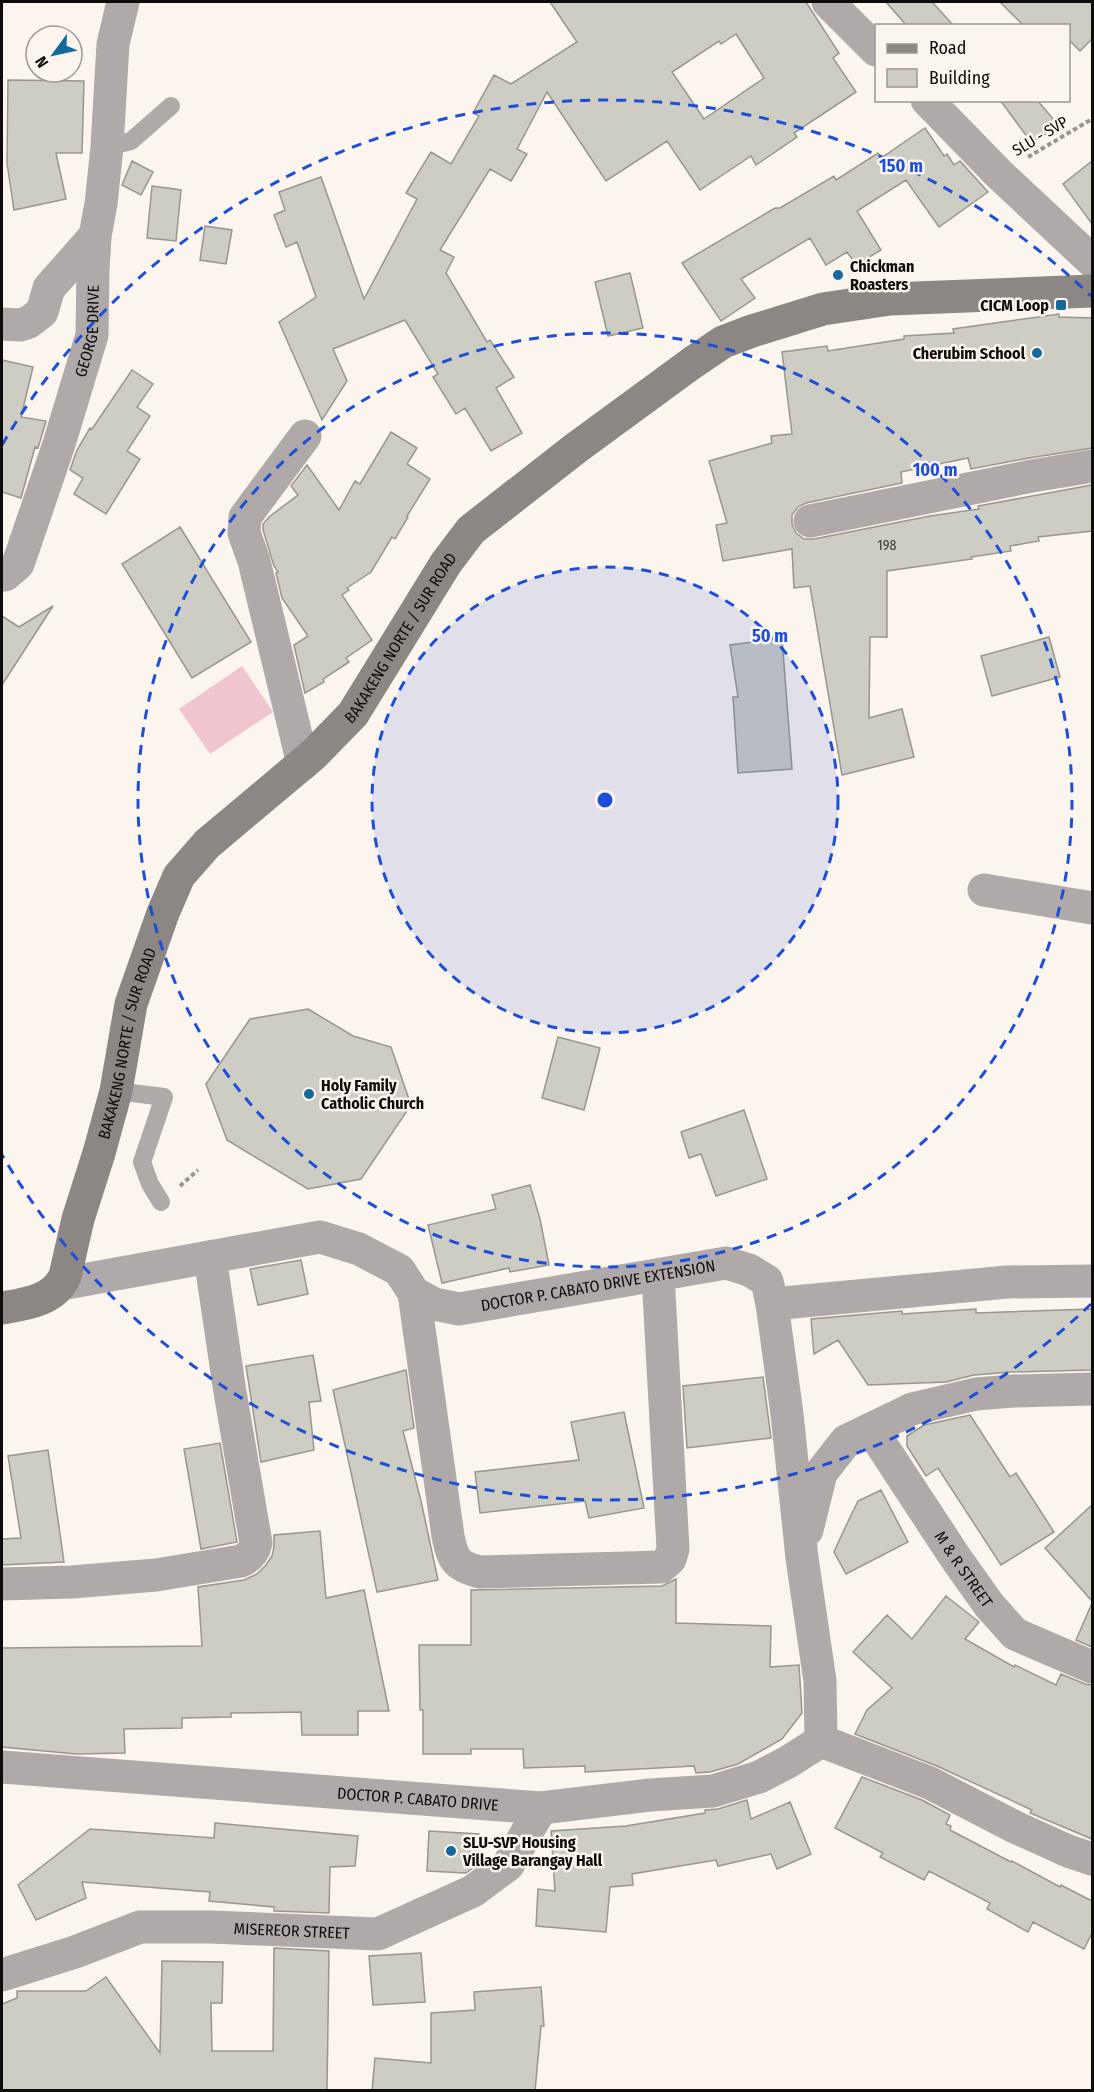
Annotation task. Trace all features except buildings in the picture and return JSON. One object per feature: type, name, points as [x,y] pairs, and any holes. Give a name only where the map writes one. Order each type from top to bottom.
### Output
[{"type":"main road","name":"BAKAKENG NORTE / SUR ROAD","points":[[61,1284],[116,1091],[131,1004],[163,913],[179,876],[207,844],[303,764],[352,714],[446,563],[471,530],[586,441],[723,342],[823,309],[890,299],[1092,291]]},
{"type":"main road","points":[[2,1308],[33,1302],[49,1294],[61,1284]]},
{"type":"street","name":"GEORGE DRIVE","points":[[2,575],[18,564],[59,444],[92,335],[95,236],[107,147],[113,44],[123,2]]},
{"type":"street","points":[[828,2],[875,49]]},
{"type":"street","points":[[929,102],[999,174],[1092,261]]},
{"type":"street","points":[[2,324],[20,325],[29,322],[42,312],[49,288],[95,236]]},
{"type":"street","points":[[303,764],[254,561],[244,533],[245,517],[305,436]]},
{"type":"street","points":[[810,521],[1092,465]]},
{"type":"street","points":[[984,891],[1092,908]]},
{"type":"street","name":"DOCTOR P. CABATO DRIVE EXTENSION","points":[[61,1284],[320,1237],[359,1249],[399,1270],[414,1293],[434,1304],[459,1309],[726,1263],[749,1270],[767,1281],[772,1304],[787,1414],[802,1558],[820,1681],[821,1741]]},
{"type":"street","points":[[2,1584],[72,1582],[156,1575],[241,1561],[248,1558],[254,1551],[256,1543],[210,1257]]},
{"type":"street","points":[[414,1293],[448,1536],[453,1556],[464,1568],[480,1572],[661,1567],[670,1559],[673,1549],[658,1275]]},
{"type":"street","points":[[772,1304],[1006,1282],[1092,1281]]},
{"type":"street","points":[[802,1558],[814,1498],[822,1473],[846,1442],[912,1409],[976,1394],[1013,1390],[1092,1389]]},
{"type":"street","name":"M & R STREET","points":[[871,1429],[955,1557],[989,1605],[1015,1634],[1092,1667]]},
{"type":"street","points":[[821,1741],[930,1783],[1015,1827],[1068,1851],[1092,1859]]},
{"type":"street","name":"DOCTOR P. CABATO DRIVE","points":[[2,1767],[541,1808],[650,1795],[713,1791],[759,1777],[821,1741]]},
{"type":"street","name":"MISEREOR STREET","points":[[2,1975],[75,1952],[140,1927],[211,1927],[378,1934],[473,1891],[508,1865],[541,1808]]},
{"type":"lane","points":[[107,147],[131,141],[171,106]]},
{"type":"lane","points":[[116,1091],[164,1097],[142,1162],[150,1184],[162,1202]]},
{"type":"path","name":"SLU - SVP","points":[[999,174],[1092,119]]},
{"type":"shaded area","points":[[242,666],[273,712],[210,754],[179,709]]},
{"type":"place","name":"Chickman Roasters","points":[[838,275]]},
{"type":"place","name":"CICM Loop","points":[[1061,305]]},
{"type":"place","name":"Cherubim School","points":[[1037,353]]},
{"type":"place","name":"Holy Family Catholic Church","points":[[309,1094]]},
{"type":"place","name":"SLU-SVP Housing Village Barangay Hall","points":[[451,1851]]}]
